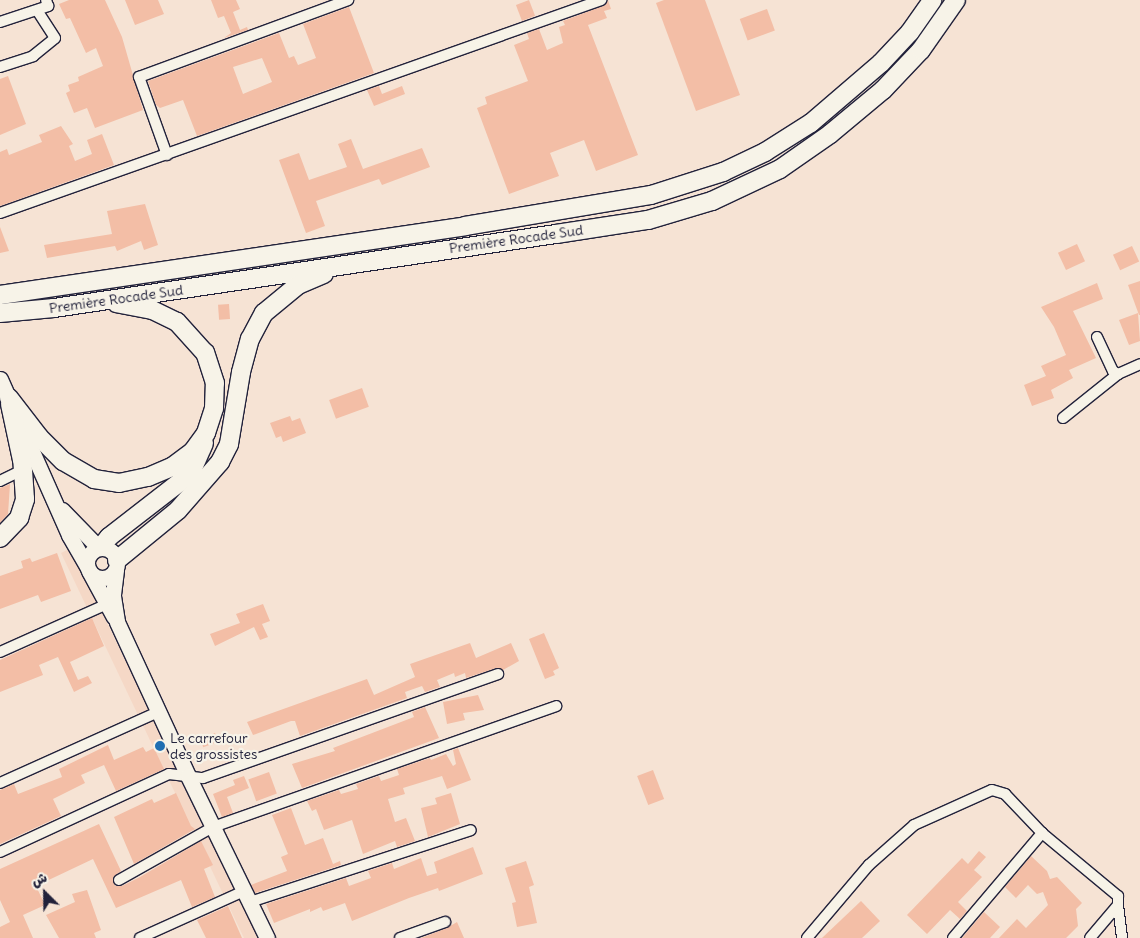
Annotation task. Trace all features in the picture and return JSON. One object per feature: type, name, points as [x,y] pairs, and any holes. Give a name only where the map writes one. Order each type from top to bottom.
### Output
[{"type":"highway","name":"Première Rocade Sud","points":[[0,295],[474,225],[651,195],[723,172],[765,152],[811,123],[882,63],[910,32],[932,0]]},
{"type":"highway","name":"Première Rocade Sud","points":[[0,313],[54,308],[367,260],[648,220],[712,201],[780,169],[838,127],[882,90],[921,50],[956,0]]},
{"type":"highway","points":[[116,565],[178,510],[220,462],[229,444],[241,372],[250,339],[264,313],[298,285],[367,260]]},
{"type":"highway","points":[[54,308],[118,303],[152,310],[177,322],[205,353],[215,383],[214,408],[197,460],[180,482],[109,538],[100,548]]},
{"type":"highway","points":[[9,398],[39,438],[63,461],[94,479],[119,484],[172,467],[193,451],[206,433]]},
{"type":"highway","points":[[0,538],[13,526],[23,509],[24,470],[9,398]]},
{"type":"main road","points":[[0,379],[54,502],[105,605],[118,622]]},
{"type":"main road","points":[[54,502],[100,548],[111,551],[116,565],[113,596],[118,622],[188,776],[267,938]]},
{"type":"main road","points":[[88,569],[88,556],[100,548]]},
{"type":"main road","points":[[88,569],[102,578],[116,565]]},
{"type":"street","points":[[0,22],[48,6],[46,0]]},
{"type":"street","points":[[167,155],[139,77],[348,0]]},
{"type":"street","points":[[0,213],[601,0]]},
{"type":"street","points":[[0,67],[33,56],[55,38],[37,10]]},
{"type":"street","points":[[1097,337],[1113,371],[1118,374]]},
{"type":"street","points":[[1063,418],[1118,374],[1140,364]]},
{"type":"street","points":[[0,481],[24,470]]},
{"type":"street","points":[[0,652],[105,605]]},
{"type":"street","points":[[0,852],[169,774],[203,778],[498,674]]},
{"type":"street","points":[[119,880],[213,827],[556,706]]},
{"type":"street","points":[[0,783],[158,712]]},
{"type":"street","points":[[807,938],[869,865],[914,824],[992,790],[1005,794],[1042,832],[1116,893],[1120,899],[1090,938]]},
{"type":"street","points":[[140,938],[247,897],[471,830]]},
{"type":"street","points":[[953,938],[1042,832]]},
{"type":"street","points":[[1118,904],[1122,938]]},
{"type":"street","points":[[400,938],[445,922]]},
{"type":"shaded area","name":"Le carrefour des grossistes","points":[[71,548],[259,938],[244,938],[61,553]]},
{"type":"building","points":[[69,0],[105,0],[122,37],[143,110],[95,128],[87,108],[74,113],[66,93],[70,91],[68,85],[79,81],[78,77],[103,66],[96,48],[86,53],[70,18],[66,19],[59,4]]},
{"type":"building","points":[[125,0],[158,0],[164,14],[135,25]]},
{"type":"building","points":[[211,0],[236,0],[240,9],[233,12],[240,30],[247,27],[248,30],[224,38],[231,33],[224,16],[218,18]]},
{"type":"building","points":[[529,0],[535,16],[522,21],[516,5]]},
{"type":"building","points":[[608,0],[611,9],[604,11],[607,18],[588,25],[638,155],[596,171],[584,140],[550,153],[559,176],[509,194],[477,108],[487,104],[485,97],[528,81],[514,45],[529,39],[527,33],[539,29],[547,50],[563,43],[559,27],[565,25],[563,21],[603,6]]},
{"type":"building","points":[[664,0],[705,0],[740,95],[696,111],[656,3]]},
{"type":"building","points":[[349,7],[374,73],[197,136],[183,100],[160,108],[156,105],[148,81],[279,33],[289,58],[294,56],[298,65],[316,58],[303,24]],"holes":[[[262,58],[272,82],[243,94],[233,67]]]},
{"type":"building","points":[[767,9],[775,31],[748,41],[740,19]]},
{"type":"building","points":[[8,76],[26,124],[0,135],[0,79]]},
{"type":"building","points":[[379,86],[382,94],[402,86],[405,94],[374,106],[367,90]]},
{"type":"building","points":[[61,126],[73,144],[69,146],[75,161],[92,154],[87,140],[102,134],[114,165],[0,206],[0,152],[7,149],[9,155],[42,142],[39,135]]},
{"type":"building","points":[[351,139],[363,169],[422,148],[430,167],[382,185],[379,179],[316,201],[325,226],[306,233],[279,160],[299,153],[309,180],[347,167],[338,144]]},
{"type":"building","points":[[145,204],[158,245],[144,250],[141,241],[117,251],[115,246],[47,258],[44,245],[112,234],[107,211]]},
{"type":"building","points":[[0,227],[9,251],[0,253]]},
{"type":"building","points":[[1077,244],[1085,261],[1066,270],[1058,253]]},
{"type":"building","points":[[1132,246],[1139,261],[1120,270],[1113,255]]},
{"type":"building","points":[[1140,281],[1140,315],[1139,315],[1128,285]]},
{"type":"building","points":[[1097,283],[1103,299],[1073,311],[1096,358],[1069,370],[1073,378],[1051,390],[1054,398],[1032,406],[1024,385],[1046,376],[1041,366],[1066,355],[1054,327],[1041,307]]},
{"type":"building","points":[[229,304],[230,319],[219,320],[218,305]]},
{"type":"building","points":[[1138,313],[1140,341],[1129,345],[1119,320]]},
{"type":"building","points":[[362,388],[369,407],[336,419],[329,400]]},
{"type":"building","points":[[290,416],[292,421],[300,418],[306,433],[283,442],[281,436],[276,438],[270,423]]},
{"type":"building","points":[[10,484],[8,514],[0,523],[0,488]]},
{"type":"building","points":[[57,553],[71,591],[41,602],[38,595],[0,609],[0,576],[23,568],[21,561],[30,558],[32,562]]},
{"type":"building","points":[[263,604],[270,621],[262,624],[268,637],[260,640],[254,627],[215,646],[210,634],[240,623],[236,614]]},
{"type":"building","points":[[92,618],[104,646],[70,662],[78,680],[88,676],[92,683],[74,692],[58,657],[39,665],[43,675],[0,692],[0,660]]},
{"type":"building","points":[[544,633],[559,668],[553,671],[555,675],[545,679],[529,639]]},
{"type":"building","points":[[470,643],[476,658],[511,643],[519,661],[503,670],[496,668],[466,678],[465,673],[455,677],[454,673],[437,680],[440,687],[425,692],[422,686],[405,692],[407,698],[300,736],[295,721],[253,735],[247,722],[367,679],[374,695],[415,677],[410,664]]},
{"type":"building","points":[[478,695],[484,710],[463,713],[465,720],[447,724],[443,702]]},
{"type":"building","points":[[425,707],[439,738],[302,788],[292,764],[335,751],[333,748],[414,717],[412,712]]},
{"type":"building","points":[[215,733],[218,741],[203,747],[200,739]]},
{"type":"building","points":[[108,745],[114,760],[143,747],[146,752],[154,748],[164,769],[116,791],[104,765],[81,775],[85,783],[53,799],[61,816],[0,844],[0,790],[14,784],[18,794],[62,777],[59,769]]},
{"type":"building","points":[[458,748],[471,780],[447,789],[442,776],[403,788],[405,794],[388,799],[395,822],[406,818],[415,841],[397,847],[395,841],[363,854],[352,820],[324,830],[316,809],[312,811],[307,801],[339,790],[341,794],[358,789],[356,784],[379,776],[381,781],[399,775],[397,769],[446,754],[453,766],[456,764],[453,750]]},
{"type":"building","points":[[653,770],[664,799],[648,805],[637,776]]},
{"type":"building","points":[[269,772],[277,794],[256,801],[248,780]]},
{"type":"building","points":[[244,776],[249,788],[227,797],[233,813],[222,817],[213,794],[235,785],[233,780]]},
{"type":"building","points":[[176,793],[191,826],[195,829],[134,864],[114,817],[152,799],[154,803]]},
{"type":"building","points":[[451,793],[460,824],[428,837],[421,808],[437,804],[435,798]]},
{"type":"building","points":[[291,808],[305,845],[323,838],[333,864],[340,861],[341,865],[255,893],[251,885],[287,871],[281,857],[288,854],[272,815]]},
{"type":"building","points":[[99,824],[121,871],[113,877],[115,886],[122,886],[140,877],[201,841],[213,865],[204,869],[215,897],[192,907],[181,880],[116,908],[93,859],[36,886],[45,905],[23,915],[33,938],[0,938],[0,927],[10,922],[0,900],[0,869]]},
{"type":"building","points":[[473,847],[483,874],[439,891],[438,888],[409,898],[352,921],[345,903],[323,911],[321,907],[310,912],[310,909],[274,923],[266,904],[346,878],[349,886],[371,878],[368,871],[392,863],[394,869],[421,858],[427,876],[437,873],[434,862]]},
{"type":"building","points":[[979,851],[986,857],[974,870],[982,877],[958,902],[967,911],[960,919],[950,910],[927,934],[907,915],[962,858],[968,864]]},
{"type":"building","points":[[1031,856],[1047,871],[1050,879],[1057,877],[1082,903],[1076,909],[1078,926],[1066,938],[999,938],[1017,919],[1026,928],[1048,905],[1043,892],[1037,894],[1028,885],[1016,898],[1005,887]]},
{"type":"building","points":[[526,861],[534,885],[529,887],[537,923],[517,927],[512,903],[516,902],[505,868]]},
{"type":"building","points":[[87,890],[101,930],[94,933],[96,938],[59,938],[46,915],[75,902],[72,894]]},
{"type":"building","points":[[861,901],[880,921],[862,938],[822,938]]},
{"type":"building","points":[[228,906],[242,938],[206,938],[197,920]]},
{"type":"building","points":[[984,912],[1000,927],[990,938],[962,938]]},
{"type":"building","points":[[457,922],[464,938],[421,938],[447,928]]},
{"type":"place","name":"Le carrefour des grossistes","points":[[160,746]]}]
